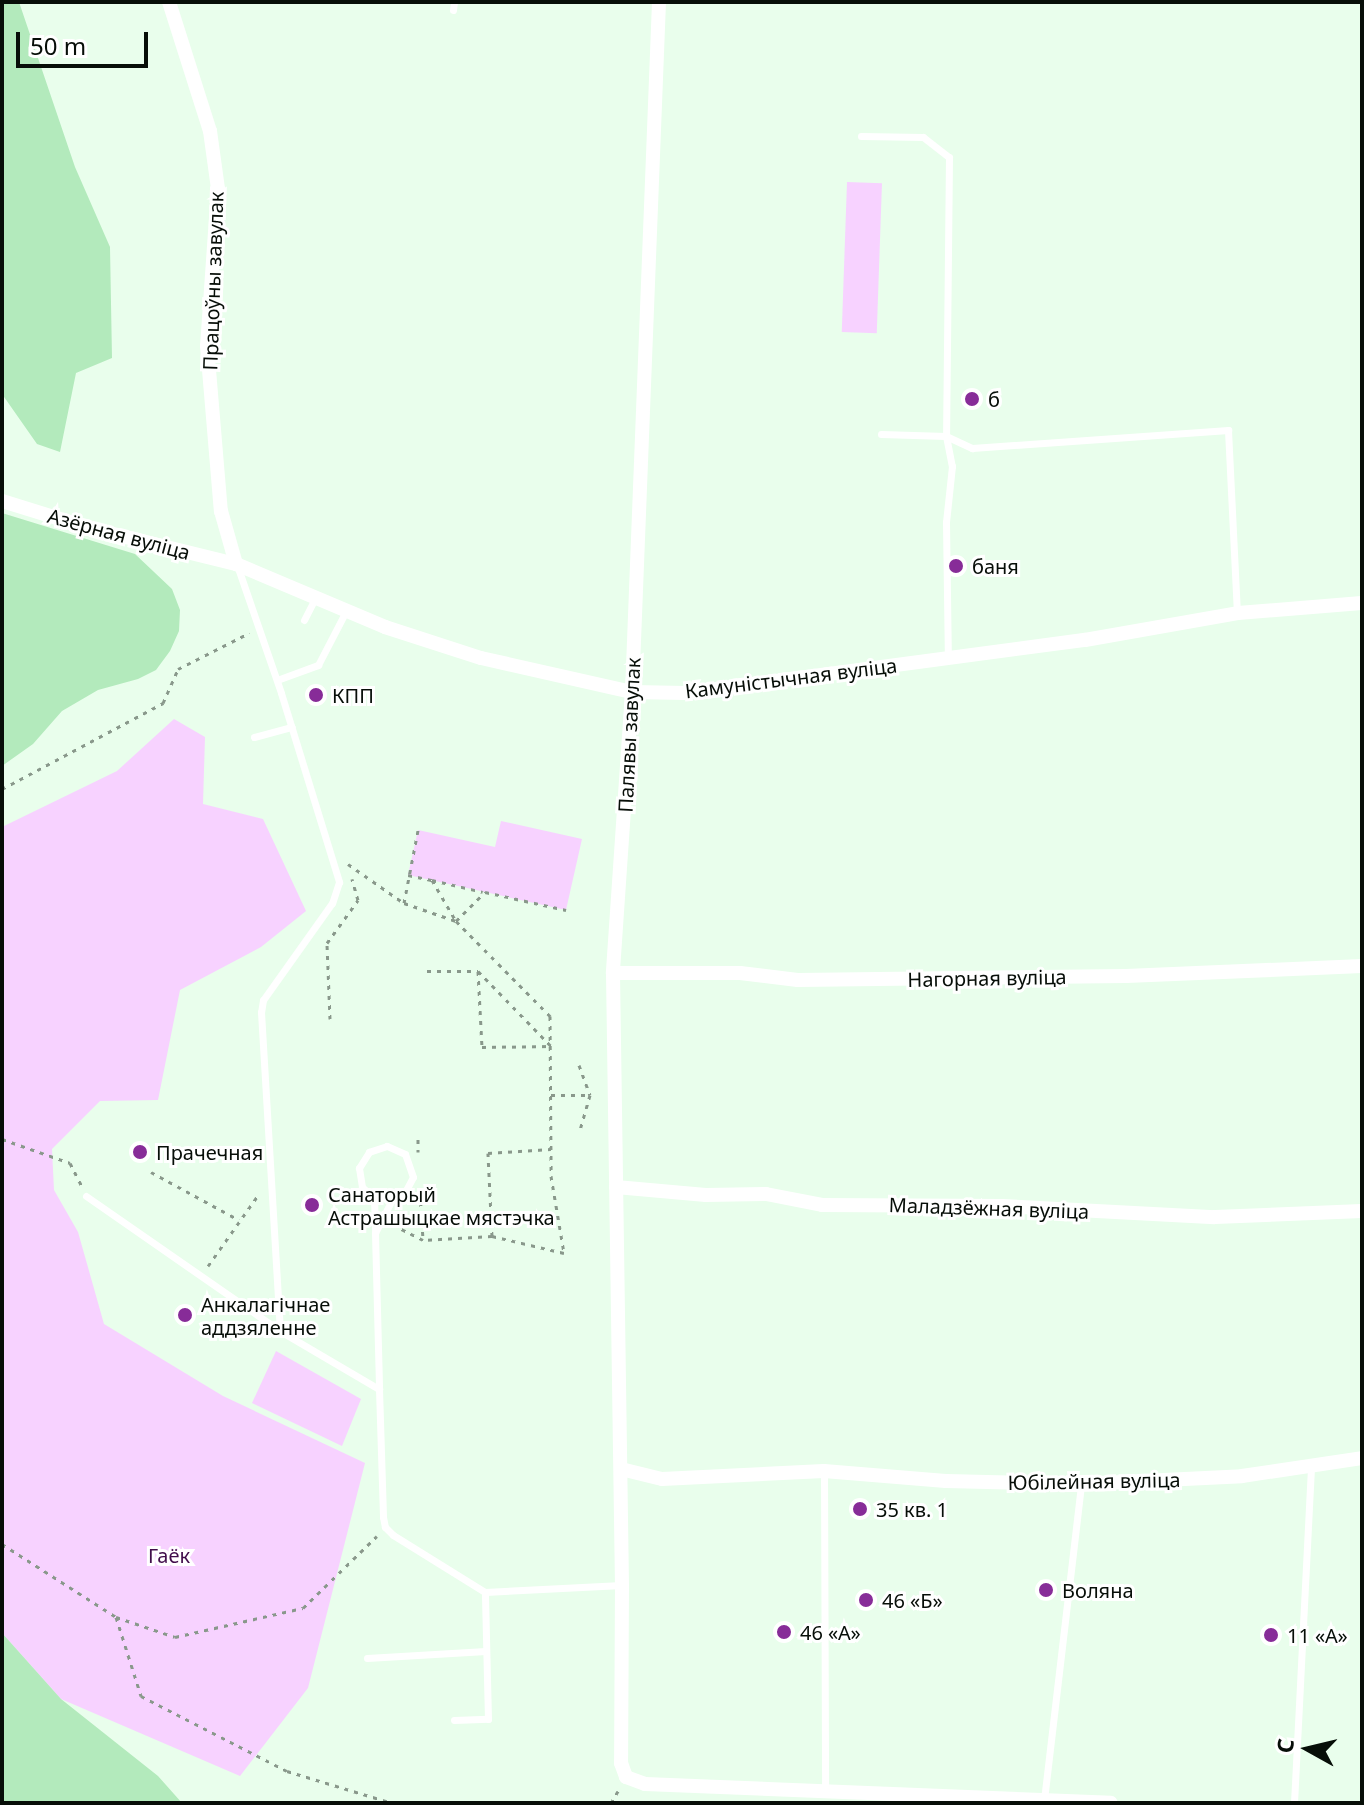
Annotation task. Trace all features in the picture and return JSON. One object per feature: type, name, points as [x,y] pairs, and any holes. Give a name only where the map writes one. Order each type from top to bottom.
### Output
[{"type":"street","name":"Працоўны завулак","points":[[169,2],[210,131],[218,189],[207,346],[221,511],[236,564]]},
{"type":"street","name":"Палявы завулак","points":[[621,1469],[613,973],[632,692],[659,2]]},
{"type":"street","name":"Азёрная вуліца","points":[[2,501],[89,528],[236,564]]},
{"type":"street","name":"Камуністычная вуліца","points":[[236,564],[346,611],[481,658],[632,692],[686,693],[1085,640],[1238,613],[1362,603]]},
{"type":"street","name":"Нагорная вуліца","points":[[613,973],[740,973],[798,980],[1126,976],[1362,966]]},
{"type":"street","name":"Маладзёжная вуліца","points":[[616,1187],[706,1195],[766,1194],[822,1205],[1002,1206],[1215,1217],[1362,1211]]},
{"type":"street","name":"Юбілейная вуліца","points":[[621,1469],[662,1479],[824,1471],[946,1481],[1081,1484],[1201,1479],[1362,1458]]},
{"type":"street","points":[[621,1469],[621,1763],[626,1777],[645,1784],[1111,1803]]},
{"type":"lane","points":[[861,136],[923,137],[949,157],[946,436],[952,466],[946,522],[948,658]]},
{"type":"lane","points":[[881,434],[946,436],[972,448],[1228,430],[1238,613]]},
{"type":"lane","points":[[236,564],[277,680],[339,882],[332,903],[263,1000],[280,1331]]},
{"type":"lane","points":[[304,620],[315,598]]},
{"type":"lane","points":[[277,680],[318,665],[346,611]]},
{"type":"lane","points":[[254,737],[292,727]]},
{"type":"lane","points":[[375,1233],[392,1200],[404,1194],[413,1177],[405,1154],[387,1146],[369,1152],[359,1168],[362,1187],[374,1198],[379,1389],[385,1527],[485,1592],[622,1585]]},
{"type":"lane","points":[[86,1196],[280,1331],[379,1389]]},
{"type":"lane","points":[[1294,1803],[1311,1465]]},
{"type":"lane","points":[[824,1471],[825,1790]]},
{"type":"lane","points":[[1044,1800],[1081,1484]]},
{"type":"lane","points":[[454,1720],[488,1719],[485,1592]]},
{"type":"lane","points":[[367,1658],[486,1651]]},
{"type":"path","points":[[2,789],[163,703],[178,669],[259,628]]},
{"type":"path","points":[[404,903],[418,830]]},
{"type":"path","points":[[330,1019],[327,943],[358,900],[348,864],[404,903],[456,921]]},
{"type":"path","points":[[408,875],[566,910]]},
{"type":"path","points":[[382,1219],[423,1240],[492,1236],[564,1253],[551,1176],[550,1016],[456,921],[432,880]]},
{"type":"path","points":[[456,921],[485,892]]},
{"type":"path","points":[[427,971],[478,971],[551,1046]]},
{"type":"path","points":[[478,971],[482,1047],[551,1046]]},
{"type":"path","points":[[579,1065],[590,1095],[580,1130]]},
{"type":"path","points":[[551,1095],[590,1095]]},
{"type":"path","points":[[2,1139],[70,1163],[86,1196]]},
{"type":"path","points":[[492,1236],[488,1153],[551,1149]]},
{"type":"path","points":[[151,1172],[239,1220]]},
{"type":"path","points":[[201,1276],[256,1195],[274,1188]]},
{"type":"path","points":[[2,1544],[116,1617],[175,1637],[303,1608],[385,1527]]},
{"type":"path","points":[[116,1617],[141,1696],[287,1771],[392,1803]]},
{"type":"green space","points":[[847,182],[882,183],[877,333],[842,332]]},
{"type":"green space","name":"Гаёк","points":[[174,719],[205,737],[203,804],[263,819],[306,911],[261,947],[180,990],[158,1100],[100,1101],[52,1149],[54,1190],[78,1232],[104,1324],[223,1396],[365,1463],[308,1688],[240,1776],[61,1699],[2,1633],[2,827],[117,771]]},
{"type":"green space","points":[[501,821],[582,839],[566,910],[408,875],[418,830],[495,847]]},
{"type":"green space","points":[[276,1351],[361,1399],[342,1446],[252,1403]]},
{"type":"shaded area","points":[[2,2],[19,2],[75,167],[110,247],[112,358],[76,373],[60,452],[37,444],[2,394]]},
{"type":"shaded area","points":[[2,513],[135,554],[172,589],[180,610],[179,631],[170,651],[156,670],[138,679],[98,690],[62,711],[33,744],[2,766]]},
{"type":"shaded area","points":[[2,1633],[61,1699],[158,1776],[182,1803],[2,1803]]},
{"type":"place","name":"б","points":[[972,399]]},
{"type":"place","name":"баня","points":[[956,566]]},
{"type":"place","name":"КПП","points":[[316,695]]},
{"type":"place","name":"Прачечная","points":[[140,1152]]},
{"type":"place","name":"Санаторый Астрашыцкае мястэчка","points":[[312,1205]]},
{"type":"place","name":"Анкалагічнае аддзяленне","points":[[185,1315]]},
{"type":"place","name":"35 кв. 1","points":[[860,1509]]},
{"type":"place","name":"Воляна","points":[[1046,1590]]},
{"type":"place","name":"46 «Б»","points":[[866,1600]]},
{"type":"place","name":"46 «А»","points":[[784,1632]]},
{"type":"place","name":"11 «А»","points":[[1271,1635]]}]
